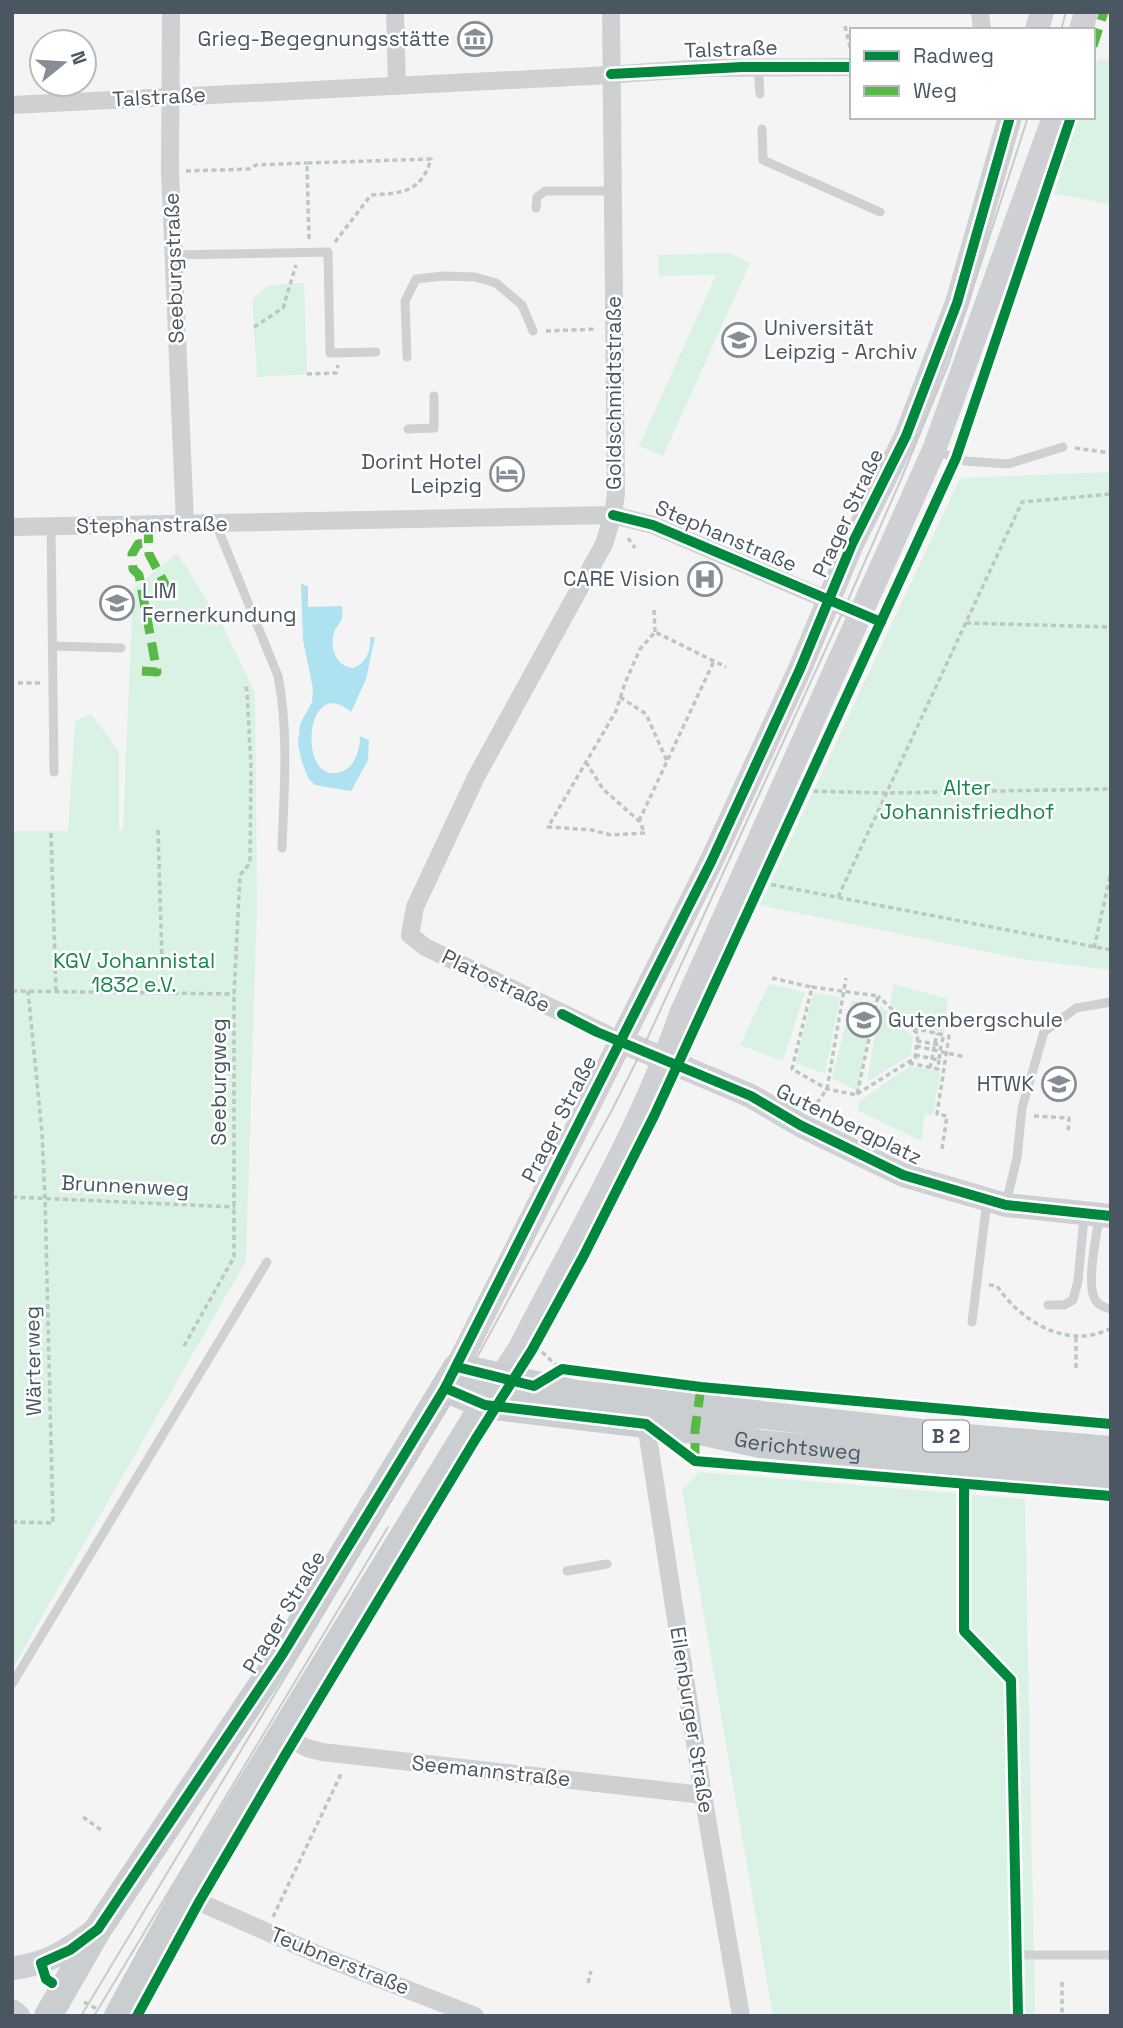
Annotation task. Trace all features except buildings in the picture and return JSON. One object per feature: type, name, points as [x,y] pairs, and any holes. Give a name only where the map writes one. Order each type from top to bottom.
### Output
[{"type":"main road","name":"Prager Straße","points":[[48,2016],[98,1929],[282,1655],[451,1378],[711,862],[800,669],[852,544],[906,436],[957,303],[1009,119]]},
{"type":"main road","points":[[111,2015],[520,1348],[614,1167],[665,1060],[681,1014],[934,450],[1053,119]]},
{"type":"main road","name":"Gutenbergplatz","points":[[621,1041],[751,1096],[800,1125],[903,1175],[997,1202],[1098,1216]]},
{"type":"main road","name":"B 2","points":[[451,1378],[501,1377]]},
{"type":"main road","name":"Gerichtsweg","points":[[501,1377],[576,1394],[761,1444],[1111,1476]]},
{"type":"main road","name":"B 2","points":[[451,1378],[485,1405]]},
{"type":"main road","name":"Gerichtsweg","points":[[485,1405],[648,1413],[1111,1450]]},
{"type":"main road","points":[[12,1968],[41,1963],[55,1957],[98,1929]]},
{"type":"main road","points":[[12,2011],[18,2016]]},
{"type":"street","name":"Seeburgstraße","points":[[171,12],[170,172],[185,523]]},
{"type":"street","points":[[395,12],[397,86]]},
{"type":"street","name":"Goldschmidtstraße","points":[[410,935],[415,907],[476,777],[604,544],[613,515],[616,493],[611,12]]},
{"type":"street","name":"Talstraße","points":[[12,105],[758,67],[850,67]]},
{"type":"street","name":"Stephanstraße","points":[[12,527],[613,515],[653,525],[860,614]]},
{"type":"street","name":"Platostraße","points":[[410,935],[425,947],[621,1041]]},
{"type":"street","name":"Eilenburger Straße","points":[[648,1413],[660,1554],[741,2016]]},
{"type":"street","name":"Seemannstraße","points":[[282,1734],[307,1748],[323,1752],[703,1795]]},
{"type":"street","name":"Teubnerstraße","points":[[206,1905],[319,1955],[475,2016]]},
{"type":"lane","points":[[758,67],[760,94]]},
{"type":"lane","points":[[762,129],[763,160],[880,212]]},
{"type":"lane","points":[[536,208],[537,197],[545,191],[613,191]]},
{"type":"lane","points":[[173,255],[328,252],[330,353],[376,352]]},
{"type":"lane","points":[[407,357],[405,301],[416,279],[475,277],[496,283],[522,305],[533,331]]},
{"type":"lane","points":[[408,429],[434,428],[434,396]]},
{"type":"lane","points":[[934,450],[965,461],[1008,464],[1063,447]]},
{"type":"lane","points":[[216,524],[278,676],[282,698],[285,777],[282,848]]},
{"type":"lane","points":[[51,526],[54,772]]},
{"type":"lane","points":[[53,646],[121,648]]},
{"type":"lane","points":[[972,1322],[997,1202],[1017,1158],[1021,1115],[1044,1032],[1076,1007],[1111,1002]]},
{"type":"lane","points":[[1048,1305],[1064,1305],[1073,1300],[1079,1270],[1098,1216]]},
{"type":"lane","points":[[1098,1216],[1091,1284],[1094,1299],[1102,1307],[1111,1309]]},
{"type":"lane","points":[[12,1684],[267,1262]]},
{"type":"lane","points":[[567,1571],[607,1564]]},
{"type":"lane","points":[[1017,1955],[1111,1955]]},
{"type":"path","points":[[845,26],[850,41]]},
{"type":"path","points":[[170,172],[249,169],[256,165],[431,159],[427,173],[416,186],[398,193],[371,195],[328,252]]},
{"type":"path","points":[[254,327],[283,308],[305,253],[307,163]]},
{"type":"path","points":[[551,331],[589,330]]},
{"type":"path","points":[[307,374],[336,373],[341,353]]},
{"type":"path","points":[[1063,447],[1111,453]]},
{"type":"path","points":[[838,897],[1023,502],[1111,494]]},
{"type":"path","points":[[586,762],[603,789],[639,821],[645,833],[611,835],[548,827],[615,711],[640,649],[655,632],[654,610]]},
{"type":"path","points":[[966,623],[1111,627]]},
{"type":"path","points":[[655,632],[726,667]]},
{"type":"path","points":[[639,821],[714,661]]},
{"type":"path","points":[[18,683],[53,683]]},
{"type":"path","points":[[620,697],[646,714],[667,761]]},
{"type":"path","points":[[803,791],[886,793],[1111,789]]},
{"type":"path","points":[[158,830],[163,993]]},
{"type":"path","points":[[51,834],[57,992]]},
{"type":"path","points":[[1094,948],[1111,872]]},
{"type":"path","points":[[761,883],[1111,950]]},
{"type":"path","points":[[772,978],[878,996],[918,1034],[915,1058],[857,1094],[827,1089],[792,1069],[813,987]]},
{"type":"path","points":[[818,1101],[827,1089],[846,978]]},
{"type":"path","points":[[12,991],[234,994]]},
{"type":"path","points":[[857,1094],[878,996]]},
{"type":"path","points":[[911,1027],[949,1036],[941,1070],[937,1114],[947,1116],[942,1149]]},
{"type":"path","points":[[930,1068],[937,1033]]},
{"type":"path","points":[[941,1070],[939,1060],[944,1035]]},
{"type":"path","points":[[917,1044],[941,1045]]},
{"type":"path","points":[[917,1044],[965,1057]]},
{"type":"path","points":[[915,1055],[939,1060]]},
{"type":"path","points":[[907,1063],[941,1070]]},
{"type":"path","points":[[1021,1115],[1069,1118],[1068,1134]]},
{"type":"path","points":[[1076,1336],[1076,1368]]},
{"type":"path","points":[[532,1350],[541,1351],[562,1369],[534,1385]]},
{"type":"path","points":[[266,1931],[350,1755]]},
{"type":"path","points":[[83,1817],[104,1832]]},
{"type":"path","points":[[588,1983],[591,1971]]},
{"type":"path","points":[[1062,1982],[1062,2016]]},
{"type":"path","points":[[76,1997],[111,2015]]},
{"type":"green space","points":[[1098,59],[1111,60],[1111,204],[1054,194],[1078,119],[1095,119],[1095,67]]},
{"type":"green space","points":[[729,253],[750,263],[663,456],[639,446],[716,275],[659,276],[658,255]]},
{"type":"green space","points":[[304,283],[307,374],[257,377],[252,299],[270,285]]},
{"type":"green space","name":"Alter Johannisfriedhof","points":[[1111,472],[1111,970],[1022,959],[760,905],[960,478]]},
{"type":"green space","name":"KGV Johannistal 1832 e.V.","points":[[177,553],[220,620],[255,693],[257,905],[246,1261],[12,1669],[12,831],[68,831],[75,721],[91,714],[119,751],[119,830],[123,830],[133,589]]},
{"type":"green space","points":[[769,984],[805,992],[783,1061],[740,1045]]},
{"type":"green space","points":[[894,984],[948,999],[944,1033],[912,1025],[890,1003]]},
{"type":"green space","points":[[813,993],[840,997],[825,1074],[796,1063]]},
{"type":"green space","points":[[852,1000],[874,1006],[858,1091],[832,1078]]},
{"type":"green space","points":[[880,1005],[913,1036],[911,1055],[867,1082]]},
{"type":"green space","points":[[910,1066],[940,1072],[933,1115],[925,1114],[921,1141],[857,1110],[860,1101]]},
{"type":"green space","points":[[699,1472],[1025,1499],[1035,2016],[773,2016],[682,1489]]},
{"type":"water","points":[[301,584],[308,586],[308,607],[342,606],[342,618],[335,631],[333,645],[336,656],[347,667],[353,668],[362,663],[369,651],[370,637],[375,637],[366,679],[351,712],[335,703],[323,707],[315,718],[312,734],[313,751],[319,765],[329,773],[345,770],[352,764],[360,736],[369,740],[368,760],[351,791],[315,785],[308,778],[302,762],[298,744],[300,724],[312,702],[313,689],[303,640]]},
{"type":"tram line","points":[[1062,28],[1066,12]]},
{"type":"tram line","points":[[81,2016],[470,1370],[642,1050],[902,477],[949,362],[1027,119]]},
{"type":"tram line","points":[[94,2016],[388,1527]]},
{"type":"marked path","points":[[1095,40],[1104,12]]},
{"type":"marked path","points":[[148,525],[149,554],[167,588]]},
{"type":"marked path","points":[[142,671],[157,672],[139,575],[133,569],[132,554],[138,544],[148,543]]},
{"type":"marked path","points":[[695,1461],[695,1430],[701,1387]]},
{"type":"cycle path","points":[[611,74],[742,67],[850,67]]},
{"type":"cycle path","points":[[52,1983],[46,1979],[41,1963],[70,1950],[98,1929],[282,1655],[445,1388],[711,862],[800,669],[852,544],[906,436],[957,303],[1009,119]]},
{"type":"cycle path","points":[[137,2016],[199,1902],[284,1757],[532,1350],[583,1257],[655,1114],[956,458],[1070,119]]},
{"type":"cycle path","points":[[613,515],[653,525],[881,622]]},
{"type":"cycle path","points":[[562,1014],[597,1032],[751,1096],[800,1125],[903,1175],[1006,1205],[1111,1216]]},
{"type":"cycle path","points":[[457,1367],[534,1386],[562,1369],[701,1387],[1111,1424]]},
{"type":"cycle path","points":[[445,1388],[485,1405],[646,1424],[695,1461],[1111,1496]]},
{"type":"cycle path","points":[[964,1485],[964,1631],[1011,1680],[1018,2016]]},
{"type":"place","name":"Grieg-Begegnungsstätte","points":[[475,39]]},
{"type":"place","name":"Universität Leipzig - Archiv","points":[[739,340]]},
{"type":"place","name":"Dorint Hotel Leipzig","points":[[507,474]]},
{"type":"place","name":"CARE Vision","points":[[705,579]]},
{"type":"place","name":"LIM Fernerkundung","points":[[117,603]]},
{"type":"place","name":"Gutenbergschule","points":[[864,1020]]},
{"type":"place","name":"HTWK","points":[[1059,1084]]}]
